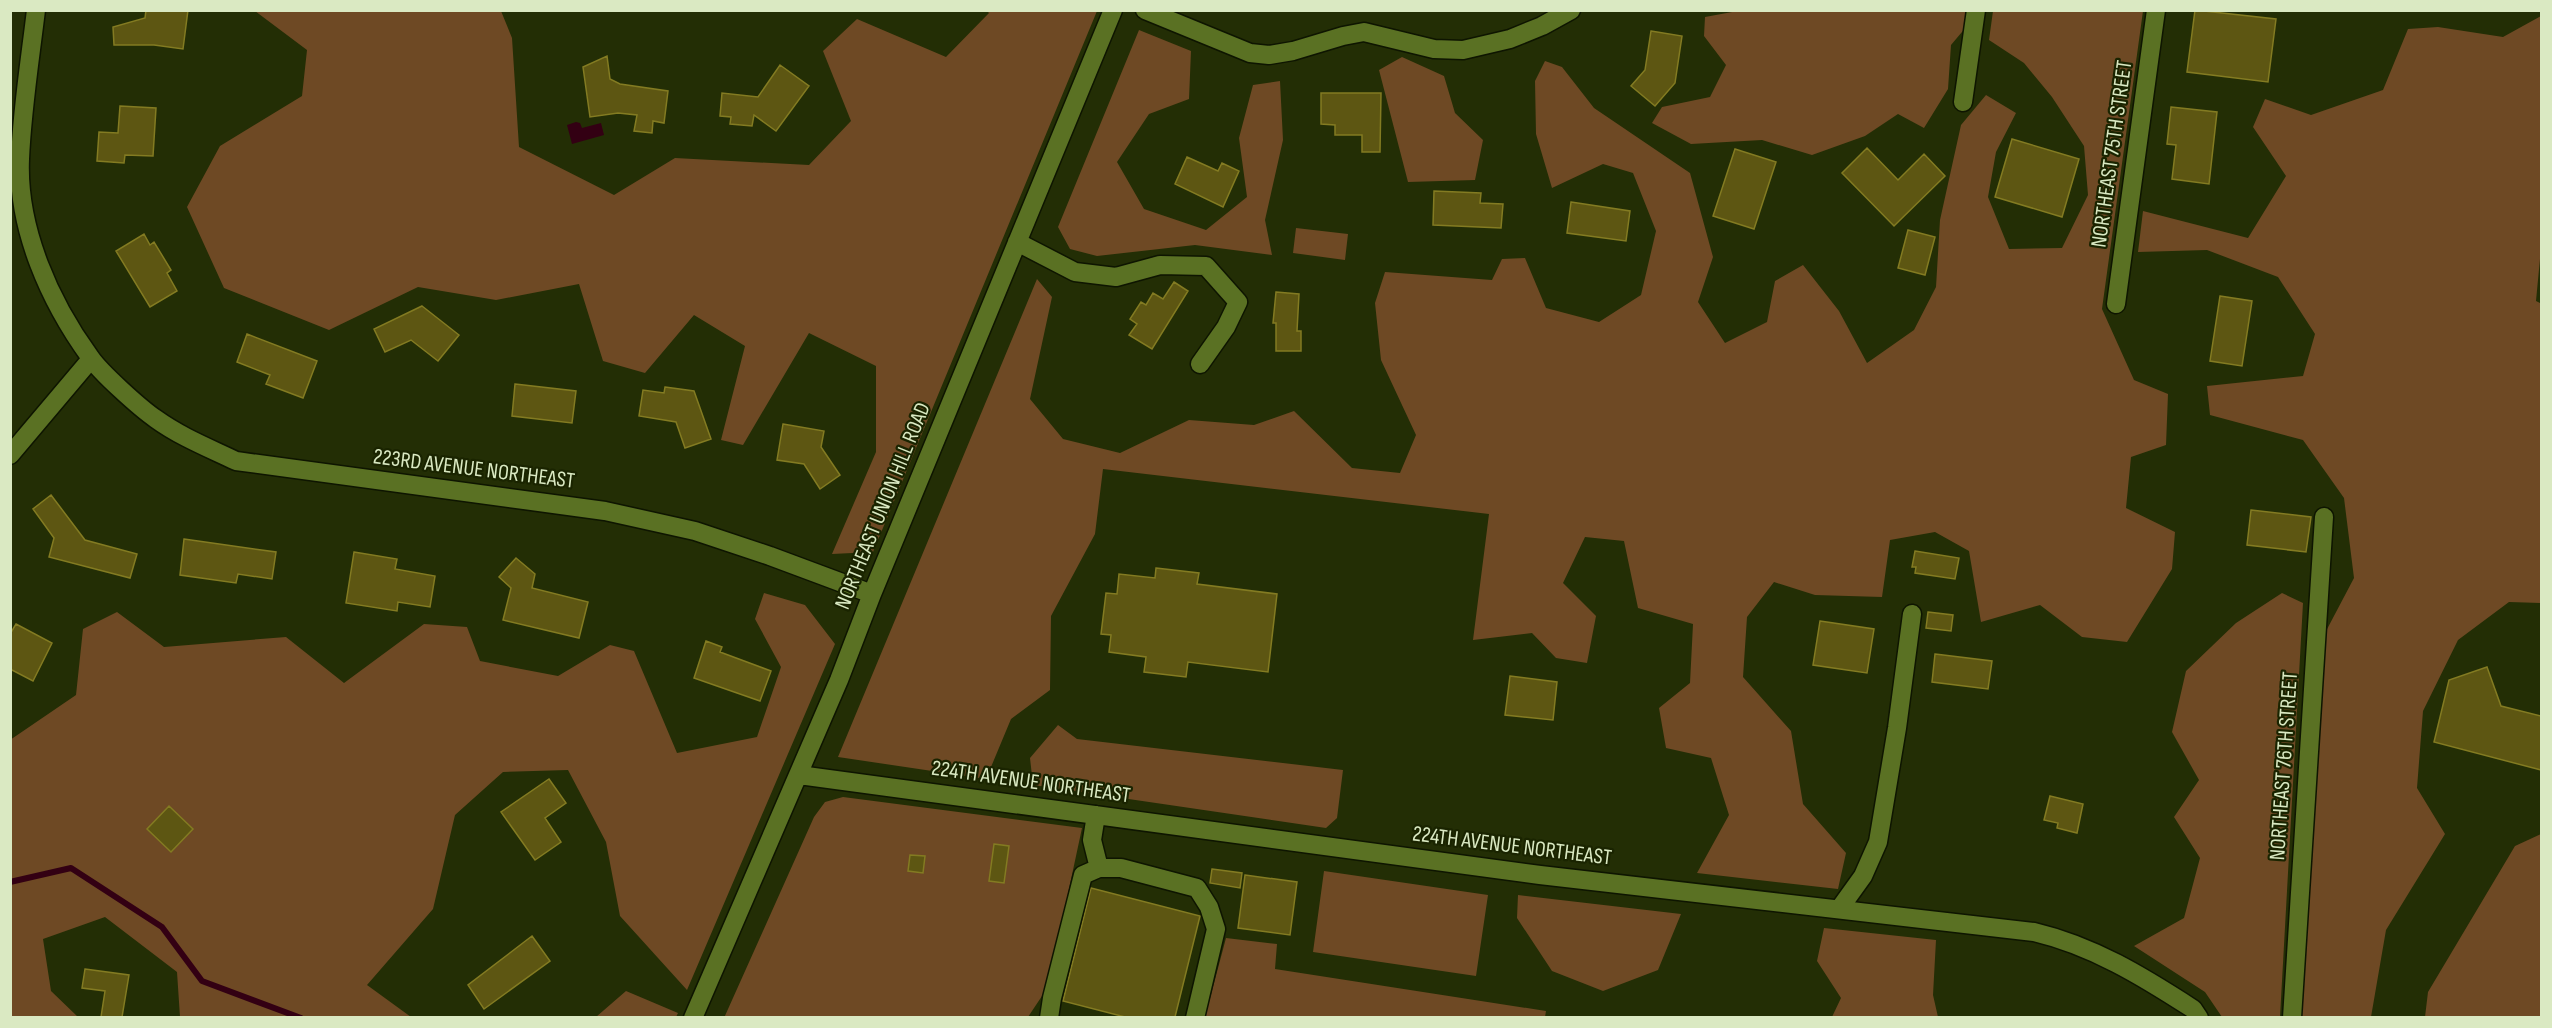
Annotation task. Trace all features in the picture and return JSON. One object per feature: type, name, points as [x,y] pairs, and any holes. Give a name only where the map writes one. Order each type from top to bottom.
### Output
[{"type":"street","name":"223RD AVENUE NORTHEAST","points":[[36,10],[20,161],[24,214],[40,266],[59,311],[91,359],[155,418],[189,439],[236,461],[605,511],[695,531],[770,555],[872,594]]},
{"type":"street","name":"NORTHEAST UNION HILL ROAD","points":[[693,1017],[839,680],[872,594],[1113,10]]},
{"type":"street","points":[[1145,10],[1250,53],[1269,55],[1364,32],[1434,49],[1463,50],[1510,39],[1542,26],[1571,10]]},
{"type":"street","points":[[1963,102],[1976,10]]},
{"type":"street","name":"NORTHEAST 75TH STREET","points":[[2116,304],[2156,10]]},
{"type":"street","points":[[1017,242],[1075,272],[1116,277],[1160,265],[1206,266],[1238,302],[1226,327],[1200,364]]},
{"type":"street","points":[[10,456],[91,359]]},
{"type":"street","name":"NORTHEAST 76TH STREET","points":[[2292,1017],[2324,517]]},
{"type":"street","points":[[1840,908],[1863,876],[1878,842],[1897,728],[1912,614]]},
{"type":"street","name":"224TH AVENUE NORTHEAST","points":[[799,775],[1532,873],[2034,932],[2067,940],[2138,972],[2193,1009],[2199,1017]]},
{"type":"street","points":[[1096,814],[1092,840],[1099,868]]},
{"type":"street","points":[[1049,1017],[1083,875],[1099,868],[1122,868],[1197,888],[1203,897],[1209,907],[1215,929],[1212,954],[1195,1017]]},
{"type":"shaded area","points":[[1743,10],[1969,11],[1967,26],[1951,45],[1948,89],[1924,128],[1898,114],[1865,136],[1812,155],[1762,140],[1691,144],[1652,123],[1662,107],[1710,97],[1726,65],[1704,36],[1705,17]]},
{"type":"shaded area","points":[[255,11],[501,11],[512,38],[519,147],[614,195],[675,158],[809,165],[851,121],[823,51],[857,19],[946,57],[989,13],[987,11],[1097,11],[873,552],[832,554],[876,452],[876,366],[809,333],[743,445],[721,440],[745,346],[694,315],[645,373],[603,361],[579,284],[496,300],[418,287],[329,330],[224,288],[187,207],[220,146],[302,96],[307,50]]},
{"type":"shaded area","points":[[1993,11],[2143,11],[2102,309],[2134,380],[2168,394],[2166,445],[2131,457],[2126,508],[2175,532],[2172,569],[2127,642],[2082,637],[2040,605],[1981,622],[1969,551],[1935,532],[1890,540],[1882,597],[1815,595],[1774,582],[1747,617],[1743,677],[1791,731],[1803,804],[1846,853],[1838,889],[1697,873],[1729,815],[1711,758],[1666,748],[1659,708],[1690,683],[1693,624],[1638,608],[1624,541],[1585,537],[1563,583],[1596,616],[1587,663],[1556,658],[1532,633],[1473,640],[1489,514],[1103,469],[1095,534],[1051,616],[1050,690],[1011,719],[986,779],[838,757],[1037,279],[1052,297],[1030,399],[1063,439],[1120,453],[1189,420],[1254,425],[1294,411],[1352,468],[1400,473],[1416,435],[1381,360],[1375,303],[1385,272],[1492,280],[1502,259],[1525,258],[1546,308],[1599,322],[1641,295],[1656,231],[1633,173],[1603,164],[1552,188],[1536,134],[1535,81],[1545,61],[1562,67],[1594,108],[1690,173],[1713,257],[1698,302],[1725,343],[1767,322],[1775,281],[1803,265],[1839,311],[1867,363],[1914,330],[1936,287],[1940,220],[1961,125],[1986,95],[2016,113],[1996,152],[1988,197],[2009,249],[2062,248],[2088,195],[2084,146],[2052,97],[2024,63],[1989,40]]},
{"type":"shaded area","points":[[2541,16],[2542,238],[2536,301],[2542,304],[2541,603],[2509,602],[2458,640],[2423,711],[2417,788],[2445,834],[2386,930],[2371,1017],[2301,1017],[2325,633],[2354,578],[2344,498],[2303,440],[2210,415],[2207,386],[2303,376],[2315,334],[2278,277],[2207,250],[2138,252],[2143,211],[2248,238],[2286,176],[2253,127],[2265,99],[2311,115],[2383,90],[2408,29],[2438,27],[2503,37]]},
{"type":"shaded area","points":[[1139,30],[1191,51],[1189,99],[1149,114],[1117,162],[1144,209],[1206,230],[1247,197],[1239,138],[1253,85],[1280,81],[1283,140],[1265,220],[1272,255],[1195,245],[1097,256],[1070,249],[1058,227]]},
{"type":"shaded area","points":[[1402,57],[1444,76],[1455,113],[1483,140],[1475,180],[1408,182],[1379,70]]},
{"type":"shaded area","points":[[580,123],[582,128],[601,123],[604,135],[572,144],[567,125]]},
{"type":"shaded area","points":[[1296,228],[1348,234],[1345,260],[1293,253]]},
{"type":"shaded area","points":[[764,593],[805,605],[835,644],[687,990],[620,916],[606,842],[568,770],[503,772],[455,815],[433,909],[367,985],[411,1017],[180,1017],[177,972],[105,917],[43,939],[51,991],[78,1017],[11,1017],[10,740],[76,695],[83,629],[117,612],[164,647],[286,637],[344,683],[424,624],[467,627],[480,661],[558,676],[610,645],[634,651],[677,753],[757,737],[781,667],[755,619]]},
{"type":"shaded area","points":[[2282,593],[2303,603],[2280,1017],[2222,1017],[2205,992],[2134,946],[2184,918],[2200,858],[2174,817],[2199,780],[2172,732],[2186,671],[2236,623]]},
{"type":"shaded area","points":[[1058,725],[1077,739],[1343,770],[1337,818],[1326,828],[1033,785],[1030,758]]},
{"type":"shaded area","points":[[843,797],[1082,828],[1048,987],[1028,1017],[724,1018],[814,817],[825,802]]},
{"type":"shaded area","points":[[2541,834],[2541,1017],[2425,1017],[2428,992],[2515,846]]},
{"type":"shaded area","points":[[1324,871],[1488,895],[1476,976],[1313,952]]},
{"type":"shaded area","points":[[1518,895],[1681,914],[1658,970],[1603,991],[1552,971],[1517,918]]},
{"type":"shaded area","points":[[1824,928],[1936,940],[1933,995],[1938,1017],[1832,1017],[1841,998],[1817,961]]},
{"type":"shaded area","points":[[1226,938],[1277,944],[1275,969],[1546,1011],[1545,1017],[1205,1017]]},
{"type":"shaded area","points":[[626,991],[678,1013],[676,1017],[596,1017]]},
{"type":"building","points":[[146,10],[188,10],[183,49],[154,45],[114,45],[113,27],[145,18]]},
{"type":"building","points":[[2195,10],[2276,19],[2268,82],[2187,72]]},
{"type":"building","points":[[1651,31],[1682,36],[1675,83],[1655,106],[1631,86],[1645,70]]},
{"type":"building","points":[[607,56],[610,79],[620,84],[668,91],[664,123],[653,121],[652,133],[634,131],[637,115],[618,113],[590,117],[583,67]]},
{"type":"building","points":[[780,65],[809,86],[776,131],[754,115],[752,126],[730,124],[731,117],[720,116],[722,93],[758,97]]},
{"type":"building","points":[[1321,93],[1381,93],[1380,152],[1362,152],[1362,135],[1335,135],[1335,125],[1321,124]]},
{"type":"building","points":[[120,106],[156,108],[153,156],[125,155],[124,163],[97,161],[99,132],[118,133]]},
{"type":"building","points":[[2171,107],[2217,112],[2209,184],[2172,179],[2176,145],[2167,144]]},
{"type":"building","points":[[2012,139],[2079,159],[2062,217],[1995,197]]},
{"type":"building","points":[[1867,148],[1898,180],[1924,154],[1945,176],[1894,226],[1842,173]]},
{"type":"building","points":[[1735,149],[1776,162],[1754,229],[1713,216]]},
{"type":"building","points":[[1187,157],[1218,171],[1222,163],[1239,171],[1223,207],[1175,184]]},
{"type":"building","points":[[1434,191],[1481,193],[1480,203],[1503,204],[1501,228],[1433,225]]},
{"type":"building","points":[[1571,202],[1630,211],[1626,241],[1567,233]]},
{"type":"building","points":[[1908,230],[1935,237],[1925,275],[1898,268]]},
{"type":"building","points":[[144,234],[150,245],[154,242],[171,270],[167,273],[177,291],[150,307],[116,251]]},
{"type":"building","points":[[1174,282],[1188,291],[1152,349],[1129,335],[1137,324],[1130,319],[1141,302],[1146,305],[1153,293],[1163,299]]},
{"type":"building","points":[[1276,292],[1299,294],[1297,331],[1301,331],[1301,351],[1276,351],[1276,323],[1273,323]]},
{"type":"building","points":[[2220,296],[2252,301],[2242,366],[2210,361]]},
{"type":"building","points":[[422,306],[459,335],[438,361],[411,340],[385,352],[374,329]]},
{"type":"building","points":[[247,334],[317,361],[303,398],[266,384],[270,375],[237,362]]},
{"type":"building","points":[[515,384],[576,391],[572,423],[512,416]]},
{"type":"building","points":[[665,387],[694,391],[711,439],[685,448],[676,422],[639,416],[643,390],[664,393]]},
{"type":"building","points":[[783,424],[824,431],[821,447],[840,475],[820,489],[804,464],[777,460]]},
{"type":"building","points":[[51,495],[85,540],[137,554],[130,578],[49,557],[54,538],[33,509]]},
{"type":"building","points":[[2251,510],[2311,517],[2306,552],[2247,545]]},
{"type":"building","points":[[184,539],[276,552],[272,579],[238,574],[236,583],[180,575]]},
{"type":"building","points":[[1915,551],[1959,558],[1955,579],[1915,573],[1916,567],[1912,567]]},
{"type":"building","points":[[354,552],[397,559],[395,569],[435,576],[430,607],[398,602],[397,611],[346,603]]},
{"type":"building","points":[[516,558],[535,574],[532,588],[588,602],[579,638],[503,620],[511,588],[499,577]]},
{"type":"building","points":[[1156,568],[1199,573],[1197,584],[1277,594],[1268,672],[1188,662],[1186,677],[1144,672],[1146,657],[1109,652],[1111,635],[1101,634],[1106,593],[1117,594],[1119,574],[1155,578]]},
{"type":"building","points":[[1928,612],[1953,615],[1951,631],[1926,628]]},
{"type":"building","points":[[1820,621],[1874,629],[1867,673],[1813,665]]},
{"type":"building","points":[[16,624],[52,643],[33,681],[10,669],[10,634]]},
{"type":"building","points":[[706,641],[722,647],[720,652],[771,671],[760,701],[694,678]]},
{"type":"building","points":[[1935,654],[1992,661],[1988,689],[1932,682]]},
{"type":"building","points":[[2487,667],[2501,706],[2541,716],[2541,770],[2434,742],[2449,680]]},
{"type":"building","points":[[1510,676],[1557,682],[1553,720],[1505,715]]},
{"type":"building","points":[[549,779],[566,803],[545,818],[561,842],[535,860],[501,812]]},
{"type":"building","points":[[2050,796],[2083,804],[2077,833],[2057,828],[2058,823],[2044,820]]},
{"type":"building","points":[[169,806],[193,829],[171,852],[147,829]]},
{"type":"building","points":[[994,844],[1009,846],[1004,883],[989,881]]},
{"type":"building","points":[[910,855],[925,856],[923,873],[908,871]]},
{"type":"building","points":[[1212,869],[1242,873],[1240,888],[1210,883]]},
{"type":"building","points":[[1245,875],[1297,882],[1290,935],[1238,928]]},
{"type":"building","points":[[1091,888],[1200,916],[1175,1017],[1125,1017],[1063,1001]]},
{"type":"building","points":[[532,936],[550,961],[484,1009],[468,985]]},
{"type":"building","points":[[85,969],[129,975],[122,1017],[101,1017],[105,991],[82,988]]},
{"type":"waterway","points":[[10,882],[71,868],[162,927],[202,981],[301,1018]]}]
